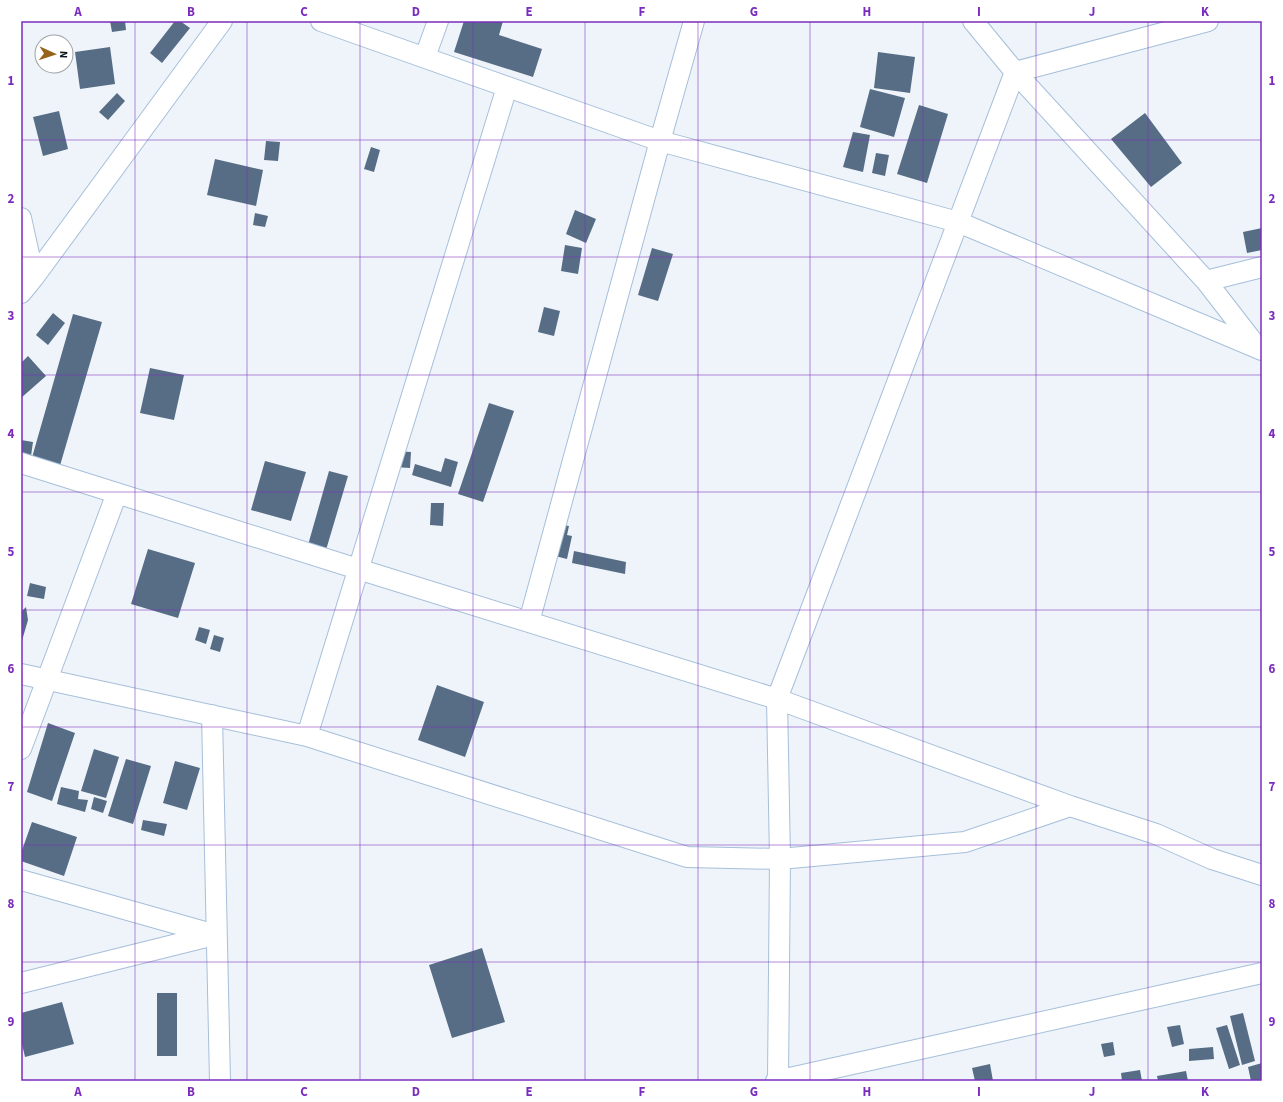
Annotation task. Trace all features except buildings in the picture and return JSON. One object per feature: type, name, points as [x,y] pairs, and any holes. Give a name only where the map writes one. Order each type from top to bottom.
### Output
[{"type":"street","points":[[21,292],[28,279],[222,21]]},
{"type":"street","points":[[321,21],[660,141],[958,222],[1260,349]]},
{"type":"street","points":[[425,58],[438,21]]},
{"type":"street","points":[[529,622],[694,21]]},
{"type":"street","points":[[973,21],[1015,72],[1206,281],[1260,349]]},
{"type":"street","points":[[1015,72],[1208,21]]},
{"type":"street","points":[[1015,72],[777,698],[780,859],[777,1081],[1262,973]]},
{"type":"street","points":[[307,736],[507,87]]},
{"type":"street","points":[[21,218],[28,279]]},
{"type":"street","points":[[1206,281],[1262,267]]},
{"type":"street","points":[[21,463],[777,698],[1070,806],[1156,834],[1212,858],[1262,875]]},
{"type":"street","points":[[21,750],[117,493]]},
{"type":"street","points":[[21,674],[307,736],[687,857],[780,859],[965,842],[1070,806]]},
{"type":"street","points":[[212,715],[220,1081]]},
{"type":"street","points":[[21,880],[216,935]]},
{"type":"street","points":[[21,983],[216,935]]}]
